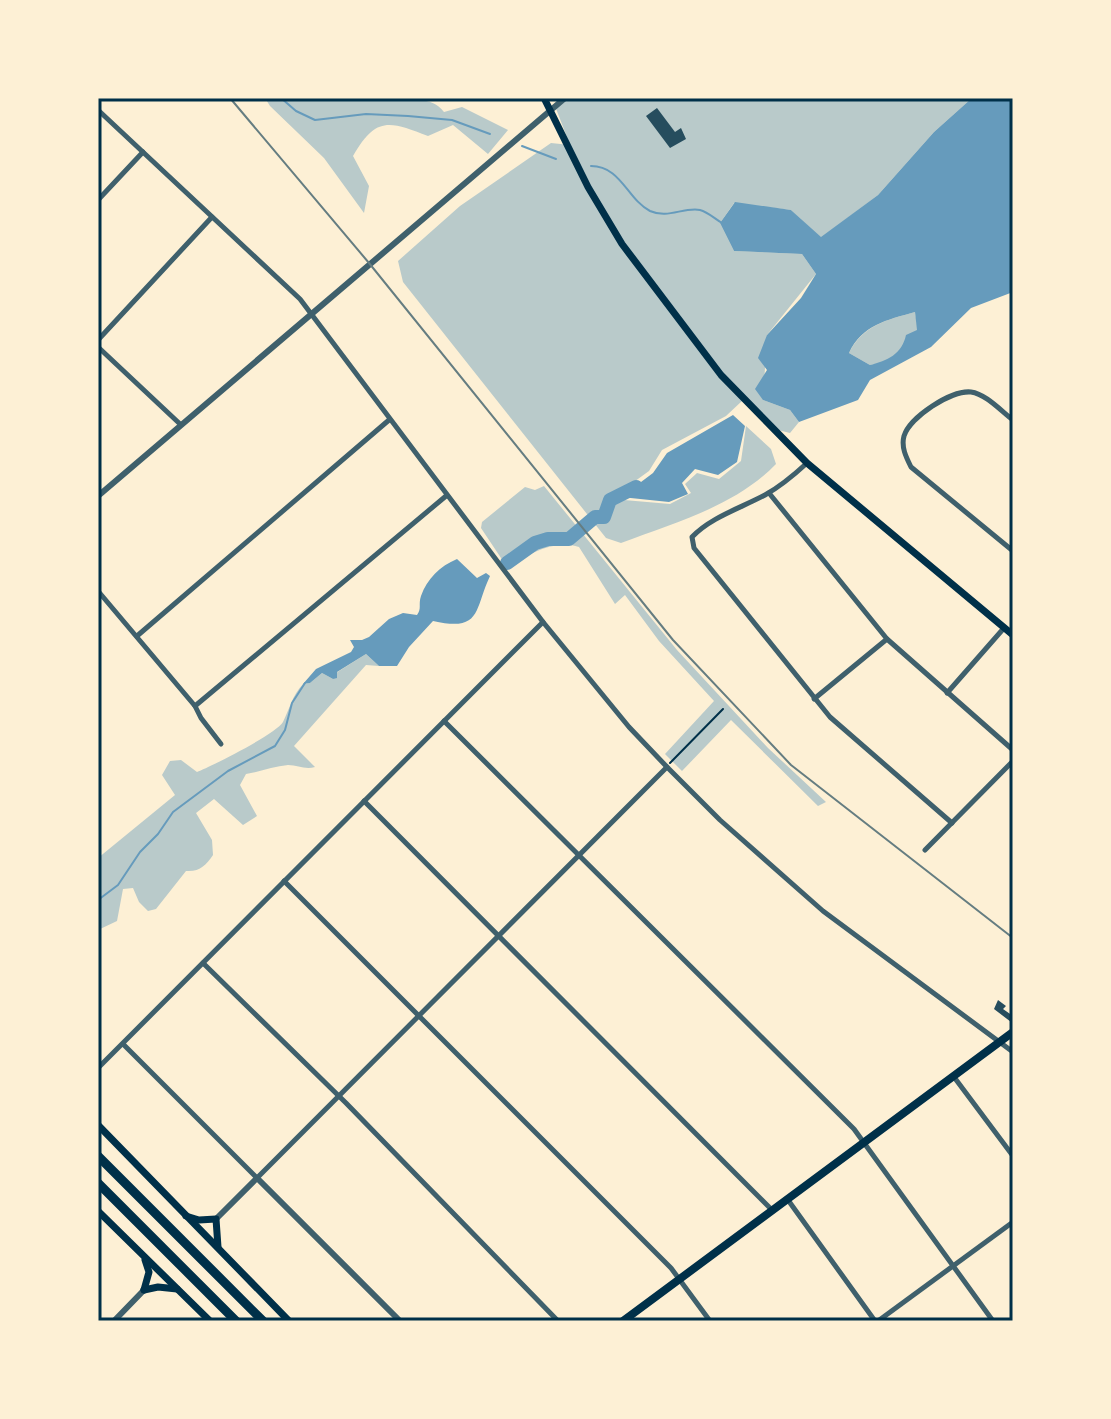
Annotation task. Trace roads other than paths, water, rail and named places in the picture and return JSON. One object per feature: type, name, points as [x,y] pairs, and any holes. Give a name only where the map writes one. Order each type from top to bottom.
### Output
[{"type":"highway","points":[[98,1155],[263,1321]]},
{"type":"highway","points":[[98,1183],[236,1321]]},
{"type":"main road","points":[[544,98],[588,187],[622,244],[721,375],[807,463],[1013,635]]},
{"type":"main road","points":[[623,1321],[1013,1032]]},
{"type":"main road","points":[[98,1125],[289,1321]]},
{"type":"main road","points":[[98,1211],[210,1321]]},
{"type":"main road","points":[[184,1216],[199,1220],[216,1219],[218,1250]]},
{"type":"main road","points":[[143,1255],[149,1272],[144,1290],[162,1287],[178,1289]]},
{"type":"street","points":[[98,496],[565,98]]},
{"type":"street","points":[[98,110],[300,299],[543,622],[629,727],[667,767],[720,820],[823,911],[1013,1052]]},
{"type":"street","points":[[98,200],[143,152]]},
{"type":"street","points":[[98,340],[212,217]]},
{"type":"street","points":[[98,347],[180,424]]},
{"type":"street","points":[[1013,420],[982,395],[964,392],[944,400],[913,421],[904,437],[903,448],[911,467],[1013,551]]},
{"type":"street","points":[[137,636],[389,420]]},
{"type":"street","points":[[807,463],[769,493],[701,527],[692,537],[694,548],[830,717],[952,823]]},
{"type":"street","points":[[769,493],[887,639],[1013,750]]},
{"type":"street","points":[[195,706],[446,496]]},
{"type":"street","points":[[98,591],[195,706],[221,744]]},
{"type":"street","points":[[98,1068],[543,622]]},
{"type":"street","points":[[947,693],[1004,628]]},
{"type":"street","points":[[814,699],[887,639]]},
{"type":"street","points":[[444,721],[854,1129],[993,1321]]},
{"type":"street","points":[[925,850],[1013,761]]},
{"type":"street","points":[[216,1219],[667,767]]},
{"type":"street","points":[[364,801],[773,1211]]},
{"type":"street","points":[[284,881],[417,1018],[671,1268],[710,1321]]},
{"type":"street","points":[[203,963],[558,1321]]},
{"type":"street","points":[[123,1044],[400,1321]]},
{"type":"street","points":[[954,1077],[1013,1156]]},
{"type":"street","points":[[788,1200],[877,1321],[1013,1222]]},
{"type":"street","points":[[114,1321],[144,1290]]},
{"type":"water","points":[[972,98],[1013,98],[1013,292],[971,308],[931,347],[870,380],[858,400],[799,422],[790,410],[763,400],[755,389],[767,370],[758,358],[767,335],[801,298],[816,274],[802,254],[734,251],[720,223],[735,202],[791,210],[821,237],[878,195],[934,132]],"holes":[[[915,312],[917,330],[906,335],[901,347],[888,359],[870,365],[849,353],[868,330],[895,318]]]},
{"type":"water","points":[[733,415],[745,426],[737,462],[718,475],[695,469],[682,483],[688,494],[669,502],[621,497],[653,473],[667,453]]},
{"type":"water","points":[[457,559],[477,578],[486,573],[490,576],[478,608],[468,621],[449,624],[433,621],[409,647],[397,666],[379,666],[366,654],[337,672],[337,678],[322,673],[310,683],[303,684],[316,669],[351,652],[354,647],[350,640],[369,637],[389,619],[403,613],[417,615],[421,596],[431,579],[440,569]]},
{"type":"waterway","points":[[281,98],[296,111],[315,120],[366,114],[408,116],[452,120],[490,134]]},
{"type":"waterway","points":[[522,146],[556,159]]},
{"type":"waterway","points":[[591,166],[610,171],[650,211],[663,214],[700,210],[722,223]]},
{"type":"waterway","points":[[507,563],[535,543],[548,539],[569,539],[595,517],[604,517],[610,500],[636,487]]},
{"type":"waterway","points":[[98,900],[118,885],[173,812],[228,771],[275,746],[285,730],[292,703],[305,683]]},
{"type":"railway","points":[[230,98],[369,263],[673,640],[791,765],[1013,938]]}]
